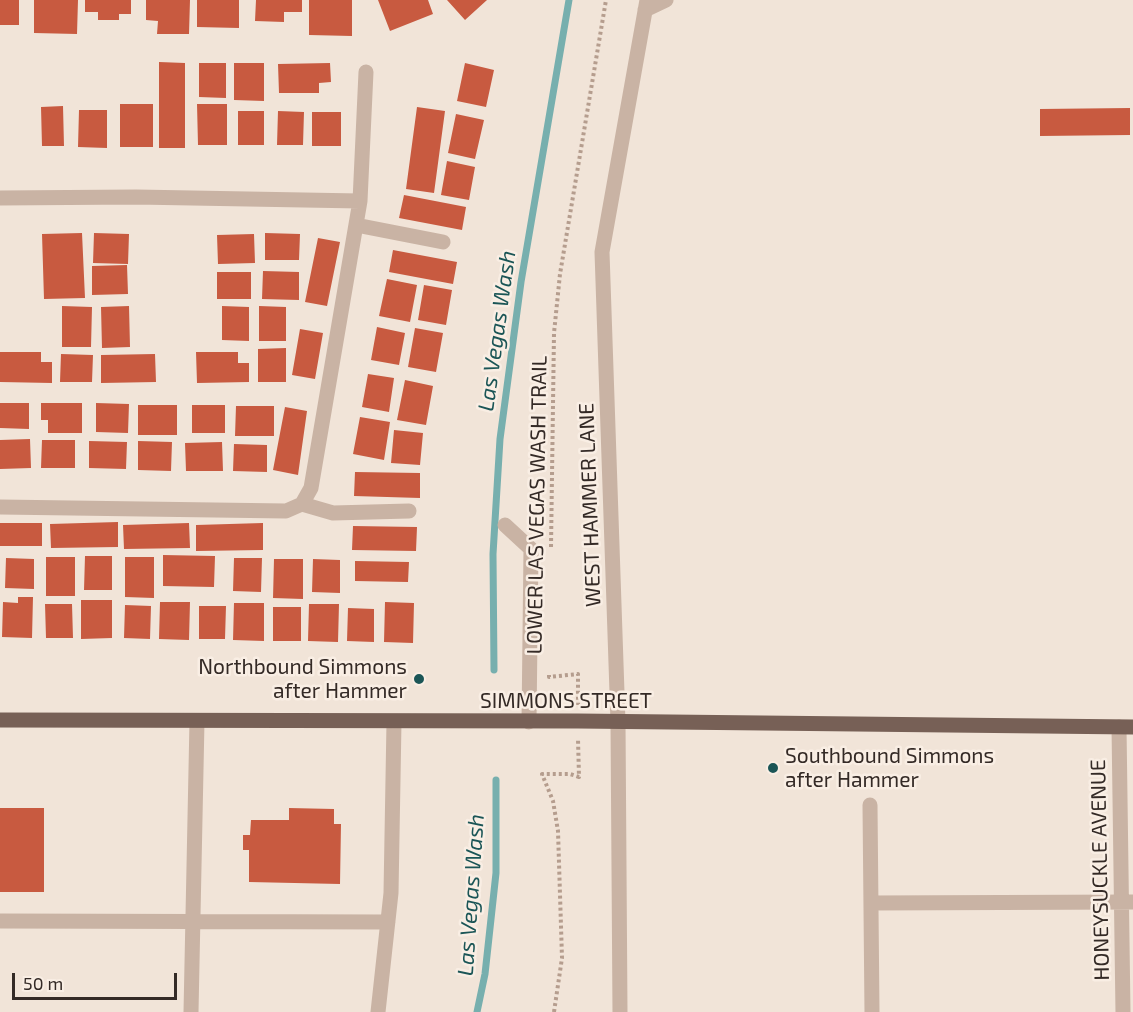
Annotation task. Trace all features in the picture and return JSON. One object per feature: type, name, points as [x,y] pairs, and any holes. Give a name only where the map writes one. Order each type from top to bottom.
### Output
[{"type":"main road","name":"SIMMONS STREET","points":[[0,720],[578,721],[1126,727]]},
{"type":"street","points":[[646,5],[666,0]]},
{"type":"street","name":"WEST HAMMER LANE","points":[[620,1012],[618,722],[602,252],[646,5]]},
{"type":"street","points":[[0,507],[286,511],[302,504],[311,488],[360,201],[366,72]]},
{"type":"street","points":[[0,198],[136,197],[360,201]]},
{"type":"street","points":[[356,225],[443,242]]},
{"type":"street","points":[[302,504],[333,513],[409,512]]},
{"type":"street","points":[[505,525],[531,549],[529,722]]},
{"type":"street","points":[[191,1012],[197,721]]},
{"type":"street","points":[[378,1012],[391,893],[394,722]]},
{"type":"street","name":"HONEYSUCKLE AVENUE","points":[[1123,1012],[1127,902],[1126,727]]},
{"type":"street","points":[[870,805],[872,1012]]},
{"type":"street","points":[[871,903],[1127,902]]},
{"type":"street","points":[[0,921],[388,922]]},
{"type":"path","name":"LOWER LAS VEGAS WASH TRAIL","points":[[551,552],[556,309],[606,0]]},
{"type":"path","name":"LOWER LAS VEGAS WASH TRAIL","points":[[549,665],[549,677],[578,674],[579,777],[570,774],[543,774],[553,801],[558,831],[562,958],[554,1012]]},
{"type":"building","points":[[0,0],[19,0],[19,25],[0,25]]},
{"type":"building","points":[[34,0],[78,0],[77,34],[34,33]]},
{"type":"building","points":[[85,0],[131,0],[131,14],[119,14],[119,20],[98,20],[98,12],[85,12]]},
{"type":"building","points":[[146,0],[190,0],[189,34],[157,34],[158,21],[146,20]]},
{"type":"building","points":[[197,0],[239,0],[239,28],[197,27]]},
{"type":"building","points":[[256,0],[302,0],[302,12],[284,12],[284,22],[255,21]]},
{"type":"building","points":[[309,0],[352,0],[352,36],[309,35]]},
{"type":"building","points":[[378,0],[428,0],[433,14],[390,31]]},
{"type":"building","points":[[447,0],[487,0],[465,20]]},
{"type":"building","points":[[159,62],[185,63],[185,148],[159,148]]},
{"type":"building","points":[[199,63],[226,63],[226,98],[199,97]]},
{"type":"building","points":[[234,63],[264,63],[264,101],[234,100]]},
{"type":"building","points":[[330,63],[331,82],[319,83],[319,93],[279,93],[278,64]]},
{"type":"building","points":[[465,63],[494,70],[486,107],[457,101]]},
{"type":"building","points":[[120,104],[153,104],[153,147],[120,147]]},
{"type":"building","points":[[197,104],[227,104],[227,145],[198,145]]},
{"type":"building","points":[[63,106],[64,146],[42,146],[41,107]]},
{"type":"building","points":[[417,107],[445,111],[434,193],[406,189]]},
{"type":"building","points":[[1130,108],[1130,135],[1040,136],[1040,109]]},
{"type":"building","points":[[79,110],[107,110],[107,148],[78,147]]},
{"type":"building","points":[[238,111],[264,111],[264,145],[238,145]]},
{"type":"building","points":[[278,111],[304,112],[303,145],[277,145]]},
{"type":"building","points":[[312,112],[341,112],[341,146],[312,146]]},
{"type":"building","points":[[456,114],[484,120],[475,159],[448,153]]},
{"type":"building","points":[[447,161],[475,167],[469,200],[441,195]]},
{"type":"building","points":[[404,195],[466,207],[462,230],[399,218]]},
{"type":"building","points":[[82,233],[85,298],[44,299],[42,234]]},
{"type":"building","points":[[94,233],[129,234],[128,264],[93,263]]},
{"type":"building","points":[[265,233],[300,234],[299,260],[265,260]]},
{"type":"building","points":[[254,234],[255,263],[218,264],[217,235]]},
{"type":"building","points":[[318,238],[340,242],[327,306],[305,302]]},
{"type":"building","points":[[393,250],[457,262],[453,284],[389,272]]},
{"type":"building","points":[[127,265],[128,294],[92,295],[92,266]]},
{"type":"building","points":[[263,271],[299,272],[299,300],[262,299]]},
{"type":"building","points":[[217,272],[251,272],[251,299],[217,299]]},
{"type":"building","points":[[387,279],[417,285],[410,322],[379,316]]},
{"type":"building","points":[[424,285],[452,290],[446,325],[418,320]]},
{"type":"building","points":[[62,306],[92,307],[91,347],[62,347]]},
{"type":"building","points":[[129,306],[130,347],[102,348],[101,307]]},
{"type":"building","points":[[222,306],[249,307],[249,341],[222,340]]},
{"type":"building","points":[[259,306],[286,307],[286,341],[259,341]]},
{"type":"building","points":[[377,327],[405,333],[399,365],[371,360]]},
{"type":"building","points":[[415,328],[443,333],[436,372],[408,367]]},
{"type":"building","points":[[300,329],[323,333],[315,379],[292,375]]},
{"type":"building","points":[[286,348],[286,382],[258,382],[258,349]]},
{"type":"building","points":[[0,352],[41,352],[41,362],[52,362],[52,383],[0,382]]},
{"type":"building","points":[[196,352],[238,352],[238,363],[249,363],[249,382],[197,383]]},
{"type":"building","points":[[61,354],[93,355],[92,382],[60,382]]},
{"type":"building","points":[[155,354],[156,382],[101,383],[101,355]]},
{"type":"building","points":[[368,374],[394,378],[389,412],[362,407]]},
{"type":"building","points":[[405,380],[433,386],[426,425],[397,420]]},
{"type":"building","points":[[0,403],[29,403],[29,429],[0,428]]},
{"type":"building","points":[[41,403],[82,403],[82,433],[48,433],[48,420],[41,420]]},
{"type":"building","points":[[96,403],[129,404],[128,433],[96,432]]},
{"type":"building","points":[[138,405],[177,405],[177,435],[138,435]]},
{"type":"building","points":[[192,405],[225,405],[225,433],[192,433]]},
{"type":"building","points":[[236,406],[274,406],[274,436],[235,436]]},
{"type":"building","points":[[285,407],[307,411],[298,475],[273,470]]},
{"type":"building","points":[[360,417],[390,422],[384,460],[353,454]]},
{"type":"building","points":[[394,430],[423,433],[420,465],[391,463]]},
{"type":"building","points":[[30,439],[31,468],[0,469],[0,440]]},
{"type":"building","points":[[42,440],[75,440],[75,468],[41,468]]},
{"type":"building","points":[[89,441],[127,442],[126,469],[89,468]]},
{"type":"building","points":[[138,441],[172,442],[171,471],[138,470]]},
{"type":"building","points":[[222,442],[223,471],[186,471],[185,443]]},
{"type":"building","points":[[234,444],[267,445],[267,472],[233,471]]},
{"type":"building","points":[[355,472],[420,473],[420,498],[354,496]]},
{"type":"building","points":[[118,522],[118,547],[51,548],[50,524]]},
{"type":"building","points":[[0,523],[42,523],[42,546],[0,546]]},
{"type":"building","points":[[189,523],[190,548],[124,549],[123,525]]},
{"type":"building","points":[[263,523],[263,550],[196,551],[196,525]]},
{"type":"building","points":[[353,526],[417,527],[416,551],[352,550]]},
{"type":"building","points":[[163,555],[215,556],[214,587],[163,586]]},
{"type":"building","points":[[85,556],[112,556],[112,590],[84,590]]},
{"type":"building","points":[[46,557],[75,557],[75,596],[46,596]]},
{"type":"building","points":[[125,557],[154,557],[154,598],[125,597]]},
{"type":"building","points":[[6,558],[34,559],[34,589],[5,588]]},
{"type":"building","points":[[234,558],[262,558],[261,592],[233,591]]},
{"type":"building","points":[[274,559],[303,559],[303,599],[273,598]]},
{"type":"building","points":[[313,559],[340,560],[340,593],[312,592]]},
{"type":"building","points":[[355,561],[409,562],[408,582],[355,581]]},
{"type":"building","points":[[18,597],[33,597],[32,638],[2,637],[3,602],[18,603]]},
{"type":"building","points":[[81,600],[112,600],[112,638],[81,639]]},
{"type":"building","points":[[160,602],[190,602],[189,640],[159,639]]},
{"type":"building","points":[[385,602],[414,603],[413,643],[384,642]]},
{"type":"building","points":[[234,603],[264,603],[264,641],[233,640]]},
{"type":"building","points":[[45,604],[72,604],[73,638],[46,638]]},
{"type":"building","points":[[309,604],[339,604],[338,642],[308,641]]},
{"type":"building","points":[[125,605],[151,606],[150,639],[124,638]]},
{"type":"building","points":[[199,606],[226,606],[225,639],[199,639]]},
{"type":"building","points":[[273,607],[301,607],[301,641],[273,641]]},
{"type":"building","points":[[348,608],[374,609],[374,642],[347,641]]},
{"type":"building","points":[[0,808],[44,808],[44,892],[0,892]]},
{"type":"building","points":[[289,808],[334,809],[334,824],[341,824],[340,884],[249,882],[249,850],[243,850],[243,835],[250,835],[251,820],[289,820]]},
{"type":"waterway","name":"Las Vegas Wash","points":[[494,670],[493,554],[500,439],[521,282],[569,0]]},
{"type":"waterway","name":"Las Vegas Wash","points":[[477,1012],[485,974],[496,873],[496,780]]},
{"type":"place","name":"Northbound Simmons after Hammer","points":[[419,679]]},
{"type":"place","name":"Southbound Simmons after Hammer","points":[[773,768]]}]
